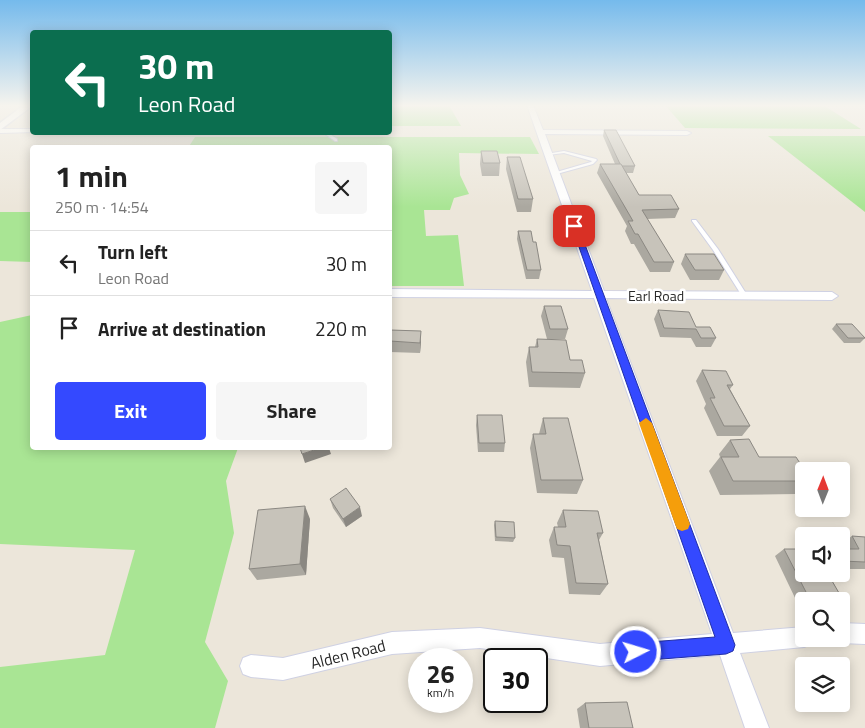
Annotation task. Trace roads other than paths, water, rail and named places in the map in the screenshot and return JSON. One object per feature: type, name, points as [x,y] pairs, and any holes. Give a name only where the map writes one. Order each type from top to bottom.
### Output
[{"type":"street","points":[[542,139],[757,728]]},
{"type":"street","name":"Earl Road","points":[[392,293],[832,296]]},
{"type":"street","points":[[850,632],[865,634]]},
{"type":"street","name":"Alden Road","points":[[251,666],[283,669],[311,664],[392,643],[480,638],[600,655],[795,638]]},
{"type":"lane","points":[[548,154],[564,152],[595,160],[592,163],[555,174]]},
{"type":"lane","points":[[694,221],[706,236],[744,295]]}]
